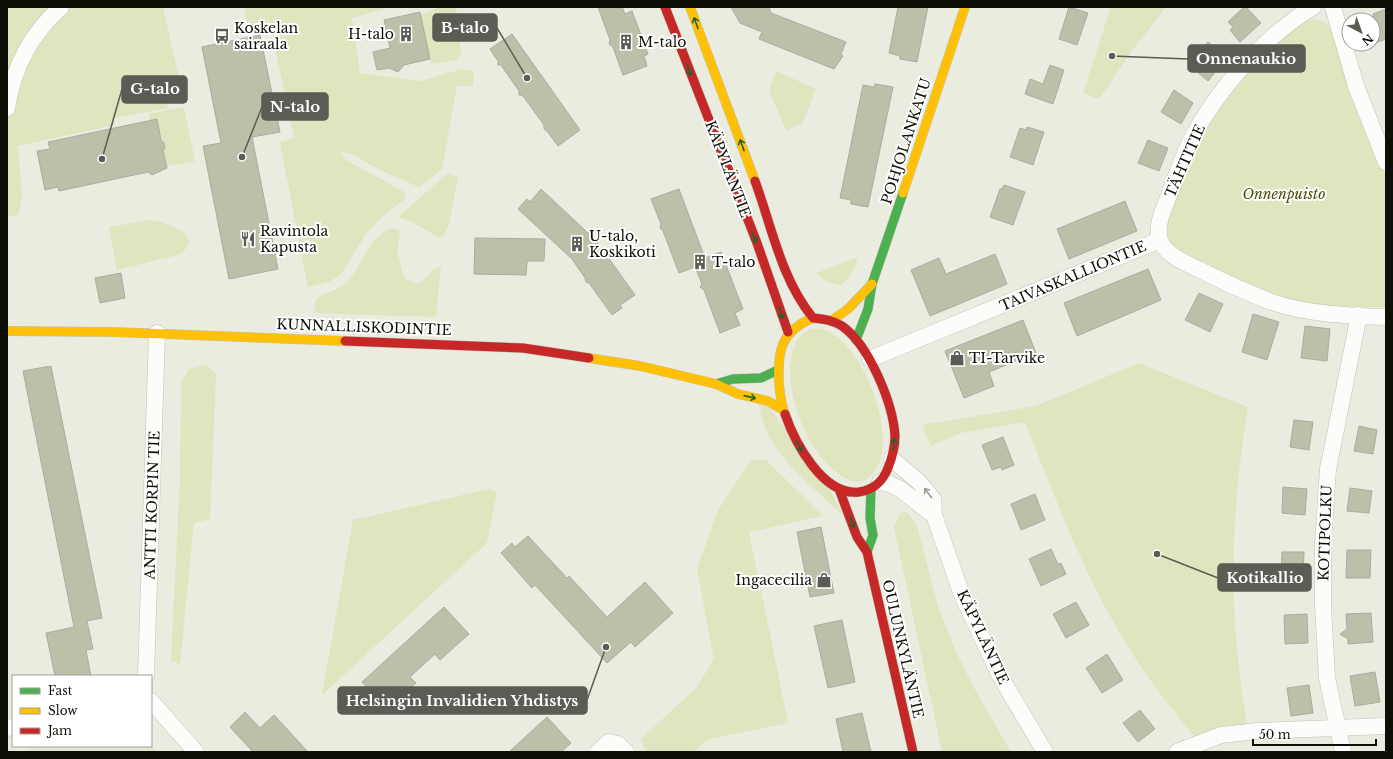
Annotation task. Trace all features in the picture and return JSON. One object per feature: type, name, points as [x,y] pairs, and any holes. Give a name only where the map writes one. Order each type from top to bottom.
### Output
[{"type":"main road","name":"KÄPYLÄNTIE","points":[[665,7],[757,243],[788,332]]},
{"type":"main road","name":"KÄPYLÄNTIE","points":[[690,7],[794,291],[802,307],[813,318]]},
{"type":"main road","name":"POHJOLANKATU","points":[[856,340],[868,309],[872,284],[965,7]]},
{"type":"main road","name":"POHJOLANKATU","points":[[832,321],[848,310],[859,296],[872,284]]},
{"type":"main road","points":[[813,318],[832,321],[846,330],[856,340],[870,359],[883,389],[893,420],[895,444],[892,459],[875,486],[857,494],[847,493],[822,477],[810,463],[793,436],[783,410],[778,370],[781,349],[788,332],[796,325],[813,318]]},
{"type":"main road","name":"KUNNALLISKODINTIE","points":[[7,331],[157,333],[523,348],[640,366],[716,384],[738,394],[768,401],[783,410]]},
{"type":"main road","name":"KUNNALLISKODINTIE","points":[[716,384],[733,379],[761,378],[778,370]]},
{"type":"main road","name":"OULUNKYLÄNTIE","points":[[867,552],[873,534],[870,518],[875,486]]},
{"type":"main road","name":"OULUNKYLÄNTIE","points":[[839,489],[857,537],[867,552],[913,752]]},
{"type":"street","points":[[7,108],[10,90],[20,60],[40,28],[61,7]]},
{"type":"street","name":"TÄHTITIE","points":[[1160,240],[1159,229],[1161,217],[1176,176],[1192,140],[1207,112],[1232,79],[1268,41],[1298,16],[1313,7]]},
{"type":"street","points":[[1333,7],[1356,86],[1386,162]]},
{"type":"street","name":"TAIVASKALLIONTIE","points":[[870,359],[1160,240],[1170,253],[1184,262],[1230,285],[1276,304],[1316,311],[1386,317]]},
{"type":"street","name":"KOTIPOLKU","points":[[1343,752],[1327,678],[1323,606],[1323,543],[1328,469],[1359,315]]},
{"type":"street","name":"ANTTI KORPIN TIE","points":[[146,675],[157,333]]},
{"type":"street","name":"KÄPYLÄNTIE","points":[[892,459],[913,476],[933,499],[934,515],[962,595],[1000,676],[1045,752]]},
{"type":"street","points":[[875,486],[890,483],[899,487],[908,493],[921,508],[934,515]]},
{"type":"street","points":[[152,702],[196,752]]},
{"type":"street","points":[[1177,752],[1221,735],[1258,731],[1386,726]]},
{"type":"street","points":[[598,752],[609,742],[618,744],[626,752]]},
{"type":"shaded area","points":[[152,746],[157,752],[30,752],[26,747]]},
{"type":"green space","points":[[7,7],[163,7],[180,83],[164,87],[168,108],[114,118],[115,125],[18,146],[22,197],[18,215],[7,217]]},
{"type":"green space","points":[[244,7],[392,7],[352,18],[360,73],[421,81],[462,69],[472,71],[474,75],[473,86],[457,86],[442,169],[419,187],[382,171],[350,153],[339,152],[346,160],[401,190],[406,195],[405,199],[381,218],[366,234],[341,274],[329,282],[308,287],[280,142],[294,138],[270,23],[248,26]]},
{"type":"green space","points":[[440,7],[456,7],[461,54],[456,60],[431,64],[421,15]]},
{"type":"green space","points":[[1111,7],[1166,7],[1134,48],[1099,99],[1083,93]]},
{"type":"green space","name":"Onnenpuisto","points":[[1314,19],[1320,20],[1331,27],[1359,117],[1386,176],[1386,307],[1331,307],[1301,303],[1242,284],[1173,248],[1167,236],[1166,226],[1169,213],[1192,153],[1210,118],[1233,87],[1260,59],[1303,22]]},
{"type":"green space","points":[[776,71],[816,89],[802,124],[786,130],[769,91]]},
{"type":"green space","points":[[184,107],[195,161],[167,166],[163,150],[165,148],[164,143],[161,140],[157,119],[150,121],[149,114]]},
{"type":"green space","points":[[447,174],[458,177],[449,225],[443,236],[438,237],[410,221],[398,217]]},
{"type":"green space","points":[[151,220],[175,227],[187,236],[189,242],[186,248],[178,255],[117,270],[109,227]]},
{"type":"green space","points":[[391,228],[398,229],[400,233],[397,251],[404,278],[418,284],[436,268],[441,267],[436,317],[314,313],[316,299],[345,284],[372,244],[383,232]]},
{"type":"green space","points":[[857,257],[856,265],[852,273],[840,285],[827,281],[817,273]]},
{"type":"green space","points":[[810,329],[822,329],[837,337],[851,351],[863,370],[873,392],[880,415],[883,437],[881,457],[874,472],[862,481],[847,479],[827,464],[815,449],[805,432],[798,412],[792,392],[790,372],[792,354],[798,339]]},
{"type":"green space","points":[[1139,363],[1248,407],[1239,470],[1234,533],[1235,628],[1247,726],[1194,736],[1169,706],[1139,664],[1115,626],[1100,598],[1060,510],[1025,422],[961,433],[931,446],[922,425],[1036,406]]},
{"type":"green space","points":[[206,365],[216,374],[210,519],[194,523],[180,664],[171,661],[180,477],[181,383],[189,369]]},
{"type":"green space","points":[[759,404],[769,407],[831,491],[843,516],[791,466],[780,452],[770,438],[763,422]]},
{"type":"green space","points":[[751,460],[766,460],[823,516],[749,532],[788,723],[706,740],[694,752],[646,752],[641,739],[697,687],[714,659],[697,569],[718,510]]},
{"type":"green space","points":[[489,489],[497,492],[487,543],[322,695],[353,520]]},
{"type":"green space","points":[[903,512],[908,513],[917,526],[938,607],[956,652],[974,688],[1011,752],[942,752],[894,527],[899,515]]},
{"type":"building","name":"M-talo","points":[[598,7],[622,7],[625,14],[632,11],[648,54],[644,56],[647,66],[623,75],[613,47],[609,44],[610,40]]},
{"type":"building","points":[[731,7],[769,7],[771,13],[846,42],[841,54],[843,56],[834,69],[759,39],[762,32],[740,23]]},
{"type":"building","points":[[898,7],[928,7],[917,62],[900,59],[900,56],[889,53]]},
{"type":"building","points":[[1069,7],[1088,13],[1077,45],[1059,39]]},
{"type":"building","points":[[1244,7],[1246,7],[1261,23],[1240,42],[1230,30],[1233,27],[1228,22]]},
{"type":"building","points":[[1386,9],[1386,39],[1381,41],[1381,12],[1378,12]]},
{"type":"building","name":"H-talo","points":[[420,12],[430,59],[404,65],[398,72],[389,68],[377,70],[373,52],[390,48],[384,20]]},
{"type":"building","points":[[512,34],[580,130],[558,146],[544,129],[544,125],[523,96],[519,95],[519,91],[501,65],[498,65],[498,61],[490,49]]},
{"type":"building","points":[[260,35],[280,132],[252,137],[278,269],[229,279],[203,146],[221,143],[202,47]]},
{"type":"building","points":[[1208,42],[1227,57],[1208,81],[1189,65]]},
{"type":"building","points":[[1050,65],[1064,70],[1053,104],[1025,94],[1030,79],[1043,84]]},
{"type":"building","points":[[875,84],[893,87],[868,207],[851,204],[851,200],[840,198],[863,85],[874,87]]},
{"type":"building","points":[[1174,90],[1193,103],[1181,124],[1161,112]]},
{"type":"building","points":[[157,119],[161,140],[164,143],[165,148],[163,150],[167,168],[152,175],[148,172],[59,191],[58,187],[45,190],[37,151],[50,149],[48,142]]},
{"type":"building","points":[[1027,127],[1044,132],[1033,165],[1010,157],[1020,128],[1026,130]]},
{"type":"building","points":[[1148,140],[1168,148],[1159,171],[1138,163]]},
{"type":"building","points":[[1004,185],[1025,192],[1013,225],[990,217],[1000,189],[1002,189]]},
{"type":"building","name":"U-talo, Koskikoti","points":[[541,189],[588,233],[590,232],[635,295],[620,305],[622,308],[612,315],[589,283],[586,282],[585,278],[572,259],[518,209],[527,199],[530,202]]},
{"type":"building","name":"T-talo","points":[[679,189],[705,258],[721,252],[743,309],[735,313],[740,325],[720,333],[704,290],[700,287],[702,284],[695,267],[679,273],[663,231],[660,228],[661,224],[651,199]]},
{"type":"building","points":[[1125,201],[1137,231],[1069,259],[1057,229]]},
{"type":"building","points":[[475,238],[545,239],[544,261],[527,261],[526,275],[474,274]]},
{"type":"building","points":[[995,254],[1007,284],[930,316],[911,270],[939,258],[946,274]]},
{"type":"building","points":[[1148,269],[1161,300],[1077,336],[1064,303]]},
{"type":"building","points":[[121,273],[125,298],[100,303],[95,278]]},
{"type":"building","points":[[1199,293],[1223,304],[1210,332],[1185,320]]},
{"type":"building","points":[[1253,314],[1279,322],[1267,360],[1242,352]]},
{"type":"building","points":[[1023,320],[1036,353],[989,372],[994,386],[964,398],[945,351]]},
{"type":"building","points":[[1305,326],[1330,329],[1327,361],[1301,358]]},
{"type":"building","points":[[51,366],[102,618],[87,621],[93,649],[86,650],[91,675],[55,675],[46,633],[74,627],[23,371]]},
{"type":"building","points":[[1294,420],[1313,422],[1309,450],[1290,447]]},
{"type":"building","points":[[1359,426],[1377,430],[1373,454],[1354,451]]},
{"type":"building","points":[[1003,437],[1014,465],[1002,470],[1001,467],[992,470],[982,445]]},
{"type":"building","points":[[1283,487],[1307,489],[1305,515],[1282,513]]},
{"type":"building","points":[[1350,488],[1372,491],[1369,513],[1347,511]]},
{"type":"building","points":[[1035,494],[1045,520],[1021,530],[1011,504]]},
{"type":"building","points":[[821,527],[834,593],[810,597],[797,532]]},
{"type":"building","points":[[528,536],[567,578],[569,576],[607,617],[645,582],[673,613],[635,647],[631,642],[607,663],[535,585],[532,588],[501,553],[512,543],[515,547]]},
{"type":"building","points":[[1051,549],[1058,564],[1061,563],[1066,574],[1041,586],[1029,559]]},
{"type":"building","points":[[1347,550],[1371,550],[1370,578],[1346,578]]},
{"type":"building","points":[[1282,552],[1304,552],[1303,577],[1281,577]]},
{"type":"building","points":[[1076,602],[1089,625],[1066,638],[1053,614]]},
{"type":"building","points":[[444,607],[469,634],[440,660],[435,654],[410,677],[416,683],[387,709],[362,682]]},
{"type":"building","points":[[1371,613],[1373,642],[1348,644],[1348,639],[1340,634],[1347,629],[1346,614]]},
{"type":"building","points":[[1307,614],[1308,643],[1285,644],[1284,615]]},
{"type":"building","points":[[842,620],[855,682],[828,688],[814,626]]},
{"type":"building","points":[[1107,654],[1123,680],[1102,693],[1086,668]]},
{"type":"building","points":[[1375,672],[1380,702],[1355,706],[1350,676]]},
{"type":"building","points":[[1309,685],[1313,713],[1291,716],[1287,688]]},
{"type":"building","points":[[1140,710],[1155,729],[1138,742],[1123,723]]},
{"type":"building","points":[[245,712],[260,728],[274,715],[308,752],[253,752],[230,727]]},
{"type":"building","points":[[862,713],[871,752],[843,752],[836,719]]},
{"type":"building","points":[[547,717],[571,743],[561,752],[509,752]]},
{"type":"traffic: fast","points":[[856,340],[868,309],[872,284],[903,193]]},
{"type":"traffic: fast","points":[[716,384],[733,379],[761,378],[778,370]]},
{"type":"traffic: fast","points":[[867,552],[873,535],[870,518],[871,489]]},
{"type":"traffic: slow","points":[[690,7],[755,181]]},
{"type":"traffic: slow","points":[[903,193],[965,7]]},
{"type":"traffic: slow","points":[[831,321],[848,309],[872,284]]},
{"type":"traffic: slow","points":[[785,414],[779,384],[780,352],[783,344],[794,329],[813,318]]},
{"type":"traffic: slow","points":[[7,331],[113,332],[345,341]]},
{"type":"traffic: slow","points":[[589,358],[640,366],[716,384],[738,394],[768,401],[783,410]]},
{"type":"traffic: jam","points":[[665,7],[757,243],[788,332]]},
{"type":"traffic: jam","points":[[755,181],[785,270],[802,303],[813,318]]},
{"type":"traffic: jam","points":[[785,414],[803,452],[822,477],[834,486],[846,491],[859,492],[873,487],[883,477],[892,456],[895,436],[890,408],[878,376],[861,347],[852,335],[842,326],[835,322],[813,318]]},
{"type":"traffic: jam","points":[[345,341],[523,348],[589,358]]},
{"type":"traffic: jam","points":[[839,489],[857,537],[867,552],[913,752]]},
{"type":"place","name":"H-talo","points":[[406,34]]},
{"type":"place","name":"Koskelan sairaala","points":[[222,36]]},
{"type":"place","name":"M-talo","points":[[626,42]]},
{"type":"place","name":"Onnenaukio","points":[[1112,56]]},
{"type":"place","name":"B-talo","points":[[527,78]]},
{"type":"place","name":"N-talo","points":[[242,157]]},
{"type":"place","name":"G-talo","points":[[102,159]]},
{"type":"place","name":"Ravintola Kapusta","points":[[248,239]]},
{"type":"place","name":"U-talo, Koskikoti","points":[[577,244]]},
{"type":"place","name":"T-talo","points":[[700,262]]},
{"type":"place","name":"TI-Tarvike","points":[[957,358]]},
{"type":"place","name":"Kotikallio","points":[[1157,554]]},
{"type":"place","name":"Ingacecilia","points":[[824,580]]},
{"type":"place","name":"Helsingin Invalidien Yhdistys","points":[[606,647]]}]
